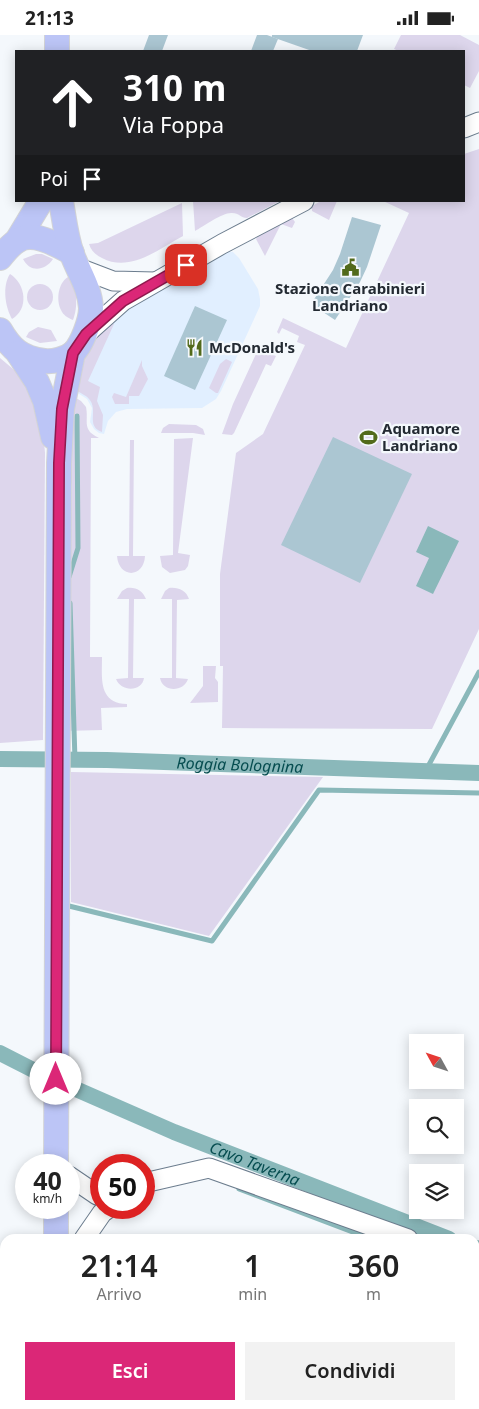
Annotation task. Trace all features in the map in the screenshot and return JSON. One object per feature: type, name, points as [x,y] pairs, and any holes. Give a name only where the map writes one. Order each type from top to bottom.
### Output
[{"type":"main road","points":[[57,35],[57,50]]},
{"type":"main road","points":[[8,247],[40,202]]},
{"type":"main road","points":[[56,1154],[59,463],[62,409],[73,353],[86,334],[91,308],[76,261],[61,202]]},
{"type":"main road","points":[[8,247],[31,236],[60,245],[76,261]]},
{"type":"main road","points":[[7,344],[36,360],[54,362],[73,353]]},
{"type":"main road","points":[[7,344],[37,382],[45,401],[59,463]]},
{"type":"main road","points":[[56,1219],[56,1234]]},
{"type":"street","points":[[465,128],[479,122]]},
{"type":"street","points":[[86,334],[123,301],[222,244],[302,202]]},
{"type":"street","points":[[76,261],[113,281],[155,282]]},
{"type":"street","points":[[155,1181],[209,1168],[394,1234]]},
{"type":"street","points":[[87,1234],[98,1219]]},
{"type":"shaded area","points":[[401,35],[460,35],[479,45],[479,71],[470,88],[465,86],[465,50],[394,49]]},
{"type":"shaded area","name":"Aquamore Landriano","points":[[479,149],[479,629],[432,729],[222,728],[223,666],[220,666],[220,574],[236,453],[263,434],[305,345],[297,342],[299,336],[282,328],[279,334],[277,332],[283,318],[346,348],[409,213],[385,202],[465,202],[465,154]]},
{"type":"shaded area","points":[[193,202],[278,202],[247,218],[234,213],[228,213],[195,231]]},
{"type":"shaded area","points":[[319,202],[337,202],[329,220],[312,211],[312,206]]},
{"type":"shaded area","points":[[182,203],[183,236],[154,253],[123,263],[102,258],[92,251],[89,244],[98,243]]},
{"type":"shaded area","points":[[292,218],[295,222],[292,228],[281,224],[265,256],[256,239],[261,232]]},
{"type":"shaded area","points":[[227,251],[233,252],[239,258],[258,289],[260,306],[216,399],[202,408],[127,409],[116,412],[108,421],[104,434],[99,433],[90,422],[92,408],[87,399],[73,390],[112,315]]},
{"type":"shaded area","points":[[36,254],[42,254],[53,259],[42,268],[30,267],[23,259]]},
{"type":"shaded area","points":[[10,274],[19,284],[23,297],[21,309],[12,319],[5,297],[6,284]]},
{"type":"shaded area","points":[[68,277],[74,286],[76,298],[76,310],[73,320],[63,313],[59,306],[60,287]]},
{"type":"shaded area","points":[[40,284],[49,288],[53,297],[49,306],[40,310],[31,306],[27,297],[31,288]]},
{"type":"shaded area","points":[[109,321],[114,324],[88,381],[100,387],[97,401],[103,415],[102,432],[94,426],[92,403],[85,395],[75,390],[88,353],[96,338]]},
{"type":"shaded area","points":[[38,327],[51,330],[57,341],[40,343],[26,337],[29,332]]},
{"type":"shaded area","points":[[262,351],[276,356],[271,366],[266,364],[234,433],[232,435],[222,434],[233,404],[256,354]]},
{"type":"shaded area","points":[[0,358],[19,374],[42,420],[45,453],[43,740],[0,743]]},
{"type":"shaded area","points":[[226,359],[232,362],[218,393],[216,393],[209,388],[220,364]]},
{"type":"shaded area","points":[[142,360],[142,366],[148,379],[139,396],[129,396],[129,404],[115,404],[112,397],[114,393],[126,397]]},
{"type":"shaded area","points":[[71,395],[81,401],[86,407],[88,428],[93,435],[99,438],[91,438],[90,657],[102,657],[102,681],[106,694],[118,703],[127,704],[127,707],[101,708],[102,730],[64,731],[72,486],[65,454]]},
{"type":"shaded area","points":[[169,424],[196,425],[203,429],[205,435],[161,433],[163,428]]},
{"type":"shaded area","points":[[193,438],[178,553],[190,555],[188,566],[185,570],[170,573],[162,567],[160,556],[173,555],[174,439]]},
{"type":"shaded area","points":[[130,440],[134,440],[133,556],[145,556],[144,563],[140,569],[131,573],[122,569],[117,556],[129,556]]},
{"type":"shaded area","points":[[127,588],[138,590],[143,593],[146,599],[134,599],[133,678],[144,678],[139,686],[131,689],[122,686],[116,679],[128,678],[129,599],[117,599],[122,591]]},
{"type":"shaded area","points":[[169,588],[181,590],[186,593],[189,599],[177,600],[176,678],[188,679],[182,686],[174,689],[165,686],[160,678],[172,678],[172,599],[161,599]]},
{"type":"shaded area","points":[[203,666],[216,666],[215,678],[218,682],[218,702],[190,703],[203,686]]},
{"type":"shaded area","points":[[71,772],[323,777],[209,936],[71,902]]},
{"type":"water","points":[[428,526],[459,541],[433,594],[416,586],[429,558],[416,552]]},
{"type":"building","points":[[149,35],[168,35],[162,50],[143,50]]},
{"type":"building","points":[[257,35],[267,35],[278,39],[273,50],[251,50]]},
{"type":"building","points":[[272,35],[363,35],[357,50],[309,50],[272,37]]},
{"type":"building","name":"Stazione Carabinieri Landriano","points":[[352,217],[381,225],[360,282],[335,320],[311,304],[333,270]]},
{"type":"building","name":"McDonald's","points":[[195,306],[227,320],[195,390],[164,376]]},
{"type":"building","points":[[333,437],[412,474],[360,583],[281,545]]},
{"type":"waterway","points":[[69,577],[78,548],[77,416]]},
{"type":"waterway","points":[[70,603],[75,760]]},
{"type":"waterway","points":[[425,772],[479,672]]},
{"type":"waterway","name":"Roggia Bolognina","points":[[0,759],[107,760],[479,773]]},
{"type":"waterway","points":[[69,906],[212,941],[319,790],[479,793]]},
{"type":"waterway","name":"Cavo Taverna","points":[[0,1053],[45,1076]]},
{"type":"waterway","name":"Cavo Taverna","points":[[62,1083],[174,1132],[436,1234]]},
{"type":"waterway","points":[[239,1189],[358,1234]]},
{"type":"place","name":"Stazione Carabinieri Landriano","points":[[350,268]]},
{"type":"place","name":"McDonald's","points":[[195,348]]},
{"type":"place","name":"Aquamore Landriano","points":[[368,438]]},
{"type":"route","points":[[56,1079],[59,463],[65,390],[73,353],[86,334],[123,301],[186,265]]}]
